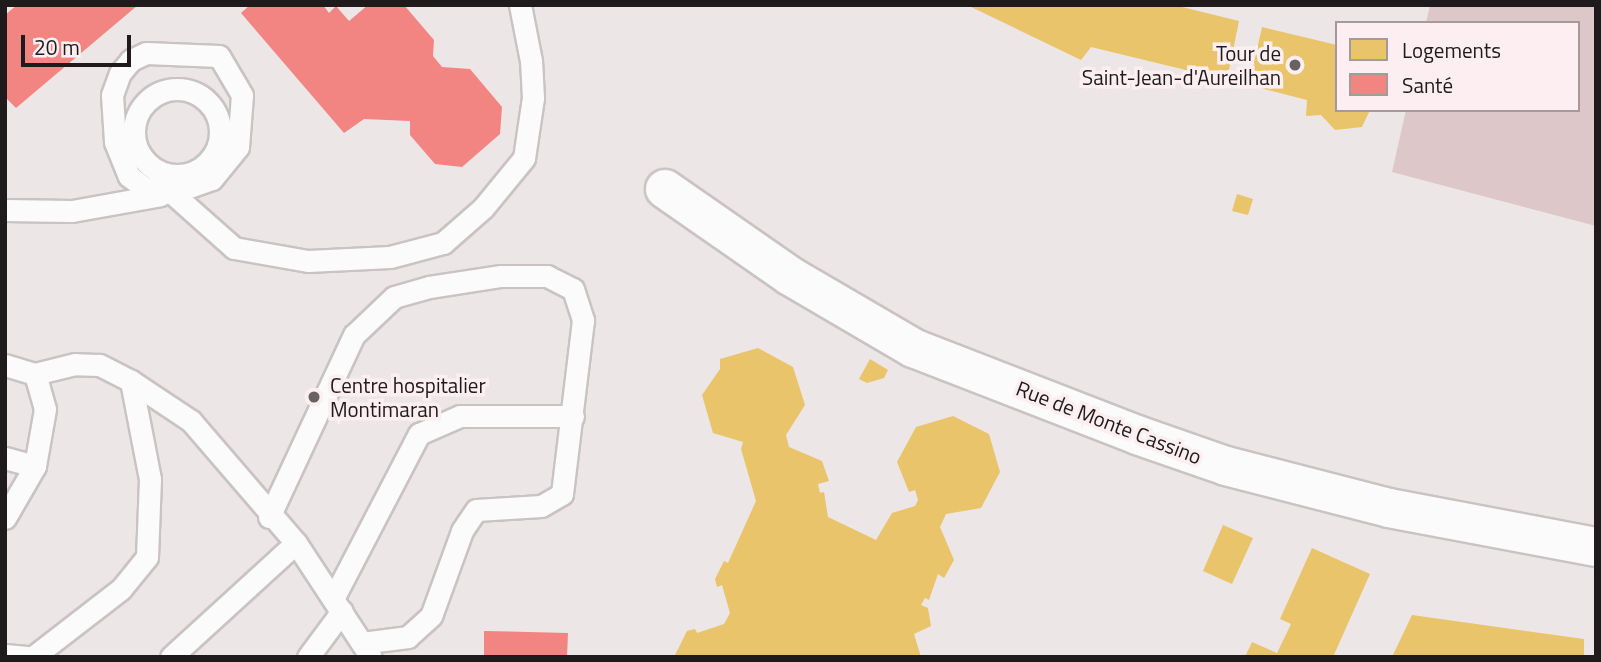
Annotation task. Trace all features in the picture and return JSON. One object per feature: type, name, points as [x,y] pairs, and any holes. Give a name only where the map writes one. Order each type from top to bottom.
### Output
[{"type":"street","name":"Rue de Monte Cassino","points":[[665,189],[790,276],[913,348],[1137,435],[1226,466],[1390,508],[1596,547]]},
{"type":"lane","points":[[5,210],[72,211],[173,184],[212,179],[238,146],[242,95],[219,56],[146,53],[131,60],[112,95],[115,142],[122,164],[143,187],[173,184],[200,168],[210,159],[220,136],[219,122],[207,100],[183,89],[171,89],[148,100],[135,121],[136,146],[142,157],[163,172],[173,184],[234,248],[308,261],[390,257],[443,243],[484,208],[524,158],[533,98],[531,61],[520,5]]},
{"type":"lane","points":[[5,365],[35,374],[75,364],[99,365],[131,381],[191,421],[270,517],[296,543],[367,650],[408,637],[431,616],[462,531],[476,510],[541,506],[562,494],[583,320],[573,289],[547,276],[501,276],[429,287],[394,297],[354,335],[270,517]]},
{"type":"lane","points":[[5,518],[35,466],[45,409],[35,374]]},
{"type":"lane","points":[[5,655],[31,657],[121,589],[147,557],[150,479],[131,381]]},
{"type":"lane","points":[[308,657],[338,604],[419,434],[460,416],[573,416]]},
{"type":"lane","points":[[5,458],[35,466]]},
{"type":"lane","points":[[171,657],[296,543]]},
{"type":"shaded area","points":[[1430,5],[1596,5],[1596,226],[1392,172],[1406,112],[1580,112],[1580,21],[1426,21]]},
{"type":"building: Logements","points":[[967,5],[1174,5],[1239,21],[1227,80],[1091,47],[1081,60]]},
{"type":"building: Logements","name":"Tour de Saint-Jean-d'Aureilhan","points":[[1262,27],[1335,45],[1335,112],[1369,112],[1362,127],[1335,130],[1321,115],[1306,116],[1307,100],[1249,85]]},
{"type":"building: Logements","points":[[1237,194],[1253,199],[1248,215],[1232,211]]},
{"type":"building: Logements","points":[[758,348],[793,367],[805,405],[786,435],[789,447],[822,461],[829,481],[818,484],[820,493],[824,492],[828,517],[876,540],[892,513],[915,506],[918,500],[915,490],[909,492],[897,462],[916,427],[953,416],[989,434],[1000,472],[981,508],[946,514],[940,527],[954,560],[944,578],[938,574],[929,600],[925,598],[921,605],[928,608],[931,626],[914,634],[921,657],[674,657],[687,631],[695,629],[697,633],[724,624],[730,613],[722,585],[717,587],[715,579],[724,561],[728,563],[756,501],[741,449],[743,442],[713,433],[702,395],[720,369],[720,359]]},
{"type":"building: Logements","points":[[870,359],[888,370],[884,378],[867,383],[859,379]]},
{"type":"building: Logements","points":[[1223,525],[1253,538],[1232,584],[1203,571]]},
{"type":"building: Logements","points":[[1312,548],[1370,574],[1333,657],[1245,657],[1252,642],[1277,653],[1291,624],[1280,619]]},
{"type":"building: Logements","points":[[1412,615],[1584,639],[1584,657],[1392,657]]},
{"type":"building: Santé","points":[[17,5],[138,5],[16,108],[5,97],[5,15]]},
{"type":"building: Santé","points":[[250,5],[323,5],[329,13],[336,6],[349,21],[368,5],[404,5],[434,40],[433,56],[442,67],[470,69],[502,107],[500,134],[462,167],[435,164],[410,135],[410,121],[364,119],[344,133],[241,13]]},
{"type":"building: Santé","points":[[484,631],[568,633],[567,657],[484,657]]},
{"type":"place","name":"Tour de Saint-Jean-d'Aureilhan","points":[[1295,65]]},
{"type":"place","name":"Centre hospitalier Montimaran","points":[[314,397]]}]
